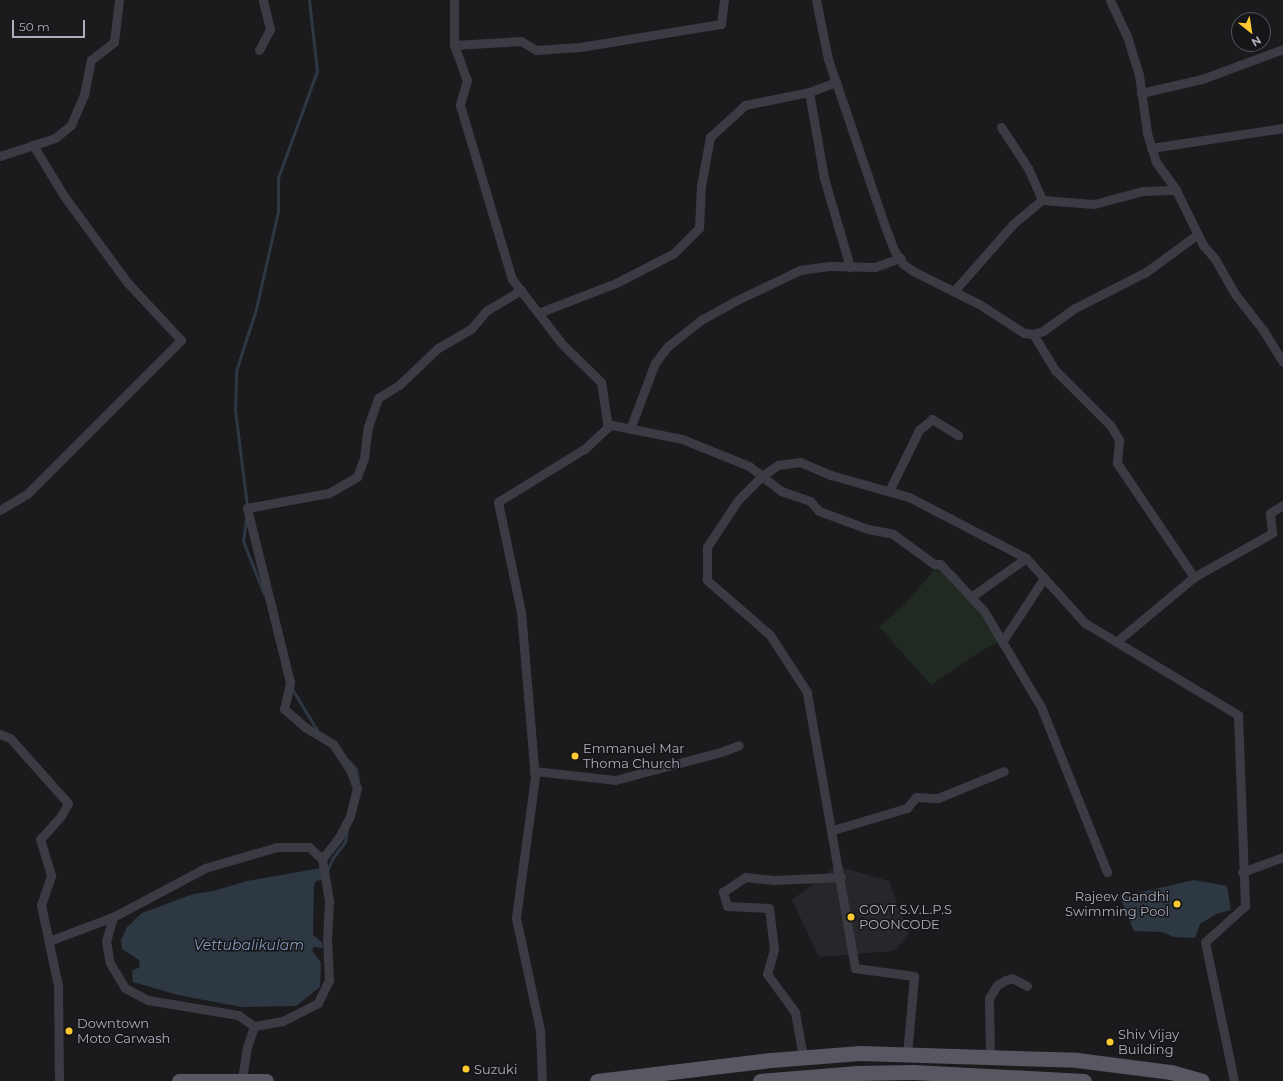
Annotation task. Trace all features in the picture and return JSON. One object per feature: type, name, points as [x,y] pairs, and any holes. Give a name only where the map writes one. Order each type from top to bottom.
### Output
[{"type":"main road","points":[[597,1081],[803,1057],[860,1053],[1077,1060],[1171,1072],[1202,1081]]},
{"type":"main road","points":[[760,1081],[858,1073],[912,1072],[1017,1079],[1084,1081]]},
{"type":"main road","points":[[178,1081],[266,1081]]},
{"type":"street","points":[[0,156],[55,138],[71,125],[84,95],[91,60],[114,42],[119,0]]},
{"type":"street","points":[[259,50],[270,29],[263,0]]},
{"type":"street","points":[[454,0],[454,45],[467,80],[460,105],[512,279],[562,344],[601,382],[608,427],[584,448],[498,502],[521,612],[534,771],[516,918],[540,1030],[542,1081]]},
{"type":"street","points":[[454,45],[521,41],[536,50],[580,47],[720,24],[724,0]]},
{"type":"street","points":[[816,0],[821,31],[836,82],[886,229],[900,258],[912,271],[979,304],[1024,333],[1033,334],[1043,331],[1075,308],[1146,272],[1198,234]]},
{"type":"street","points":[[1110,0],[1127,36],[1141,93],[1151,148],[1156,162],[1176,190],[1198,234],[1235,294],[1263,330],[1283,362]]},
{"type":"street","points":[[1141,93],[1202,79],[1283,49]]},
{"type":"street","points":[[538,313],[616,283],[674,253],[699,228],[701,186],[710,137],[745,105],[809,92],[836,82]]},
{"type":"street","points":[[809,92],[824,178],[850,267]]},
{"type":"street","points":[[1001,127],[1028,168],[1042,200]]},
{"type":"street","points":[[1151,148],[1283,128]]},
{"type":"street","points":[[0,510],[27,494],[182,340],[126,282],[64,196],[33,145]]},
{"type":"street","points":[[954,291],[1013,224],[1042,200],[1094,204],[1142,191],[1176,190]]},
{"type":"street","points":[[630,429],[655,363],[667,347],[701,320],[733,302],[800,270],[830,266],[875,267],[900,258]]},
{"type":"street","points":[[322,859],[339,837],[350,816],[357,788],[350,770],[332,744],[305,727],[284,709],[290,682],[247,508],[329,493],[357,477],[364,458],[368,427],[378,398],[399,385],[438,348],[471,329],[486,311],[521,290]]},
{"type":"street","points":[[1033,334],[1055,370],[1111,426],[1119,440],[1118,463],[1194,577]]},
{"type":"street","points":[[889,491],[919,430],[932,419],[958,435]]},
{"type":"street","points":[[607,424],[682,439],[749,466],[781,491],[810,501],[819,511],[868,529],[893,534],[934,564],[940,564],[984,611],[1041,707],[1107,872]]},
{"type":"street","points":[[907,1055],[914,976],[855,968],[833,830],[806,692],[770,635],[707,580],[707,547],[738,500],[762,476],[778,465],[800,462],[830,475],[909,497],[1026,558],[1085,623],[1238,715],[1242,872],[1245,906],[1205,942],[1234,1081]]},
{"type":"street","points":[[1116,642],[1194,577],[1272,533],[1270,513],[1283,505]]},
{"type":"street","points":[[971,597],[1026,558]]},
{"type":"street","points":[[1002,642],[1044,578]]},
{"type":"street","points":[[0,734],[10,738],[68,803],[60,816],[40,839],[51,876],[41,905],[58,986],[59,1081]]},
{"type":"street","points":[[534,771],[615,780],[721,752],[739,745]]},
{"type":"street","points":[[833,830],[907,808],[916,797],[938,798],[1004,771]]},
{"type":"street","points":[[49,941],[113,918],[200,871],[277,847],[309,847],[322,859],[329,901],[327,938],[329,980],[318,1003],[283,1021],[254,1026],[238,1015],[148,1000],[125,988],[110,963],[106,941],[113,918]]},
{"type":"street","points":[[1242,872],[1283,857]]},
{"type":"street","points":[[803,1057],[795,1012],[767,974],[774,949],[769,908],[727,906],[723,892],[746,877],[773,880],[841,877]]},
{"type":"street","points":[[990,1056],[989,998],[997,985],[1012,978],[1027,986]]},
{"type":"street","points":[[242,1080],[247,1047],[254,1026]]},
{"type":"shaded area","points":[[942,561],[959,576],[988,613],[1002,641],[984,649],[931,685],[879,627],[904,605]]},
{"type":"shaded area","name":"GOVT S.V.L.P.S POONCODE","points":[[837,866],[889,881],[909,935],[894,951],[819,957],[792,900]]},
{"type":"water","name":"Vettubalikulam","points":[[321,868],[321,880],[316,881],[314,886],[313,935],[322,942],[323,948],[314,947],[312,950],[321,963],[320,987],[296,1006],[241,1007],[178,995],[133,982],[132,971],[140,967],[139,960],[122,949],[121,940],[127,927],[142,913],[193,894],[213,891],[247,881]]},
{"type":"water","name":"Rajeev Gandhi Swimming Pool","points":[[1194,880],[1227,886],[1231,910],[1216,914],[1200,924],[1195,938],[1174,937],[1162,932],[1134,931],[1120,897]]},
{"type":"waterway","points":[[247,506],[235,409],[236,371],[256,309],[278,211],[278,178],[317,71],[309,0]]},
{"type":"waterway","points":[[246,518],[243,541],[264,594]]},
{"type":"waterway","points":[[292,689],[317,730]]},
{"type":"waterway","points":[[348,760],[356,769],[358,780]]},
{"type":"waterway","points":[[327,871],[332,859],[345,842],[347,829]]},
{"type":"place","name":"Emmanuel Mar Thoma Church","points":[[575,756]]},
{"type":"place","name":"Rajeev Gandhi Swimming Pool","points":[[1177,904]]},
{"type":"place","name":"GOVT S.V.L.P.S POONCODE","points":[[851,917]]},
{"type":"place","name":"Downtown Moto Carwash","points":[[69,1031]]},
{"type":"place","name":"Shiv Vijay Building","points":[[1110,1042]]},
{"type":"place","name":"Suzuki","points":[[466,1069]]}]
